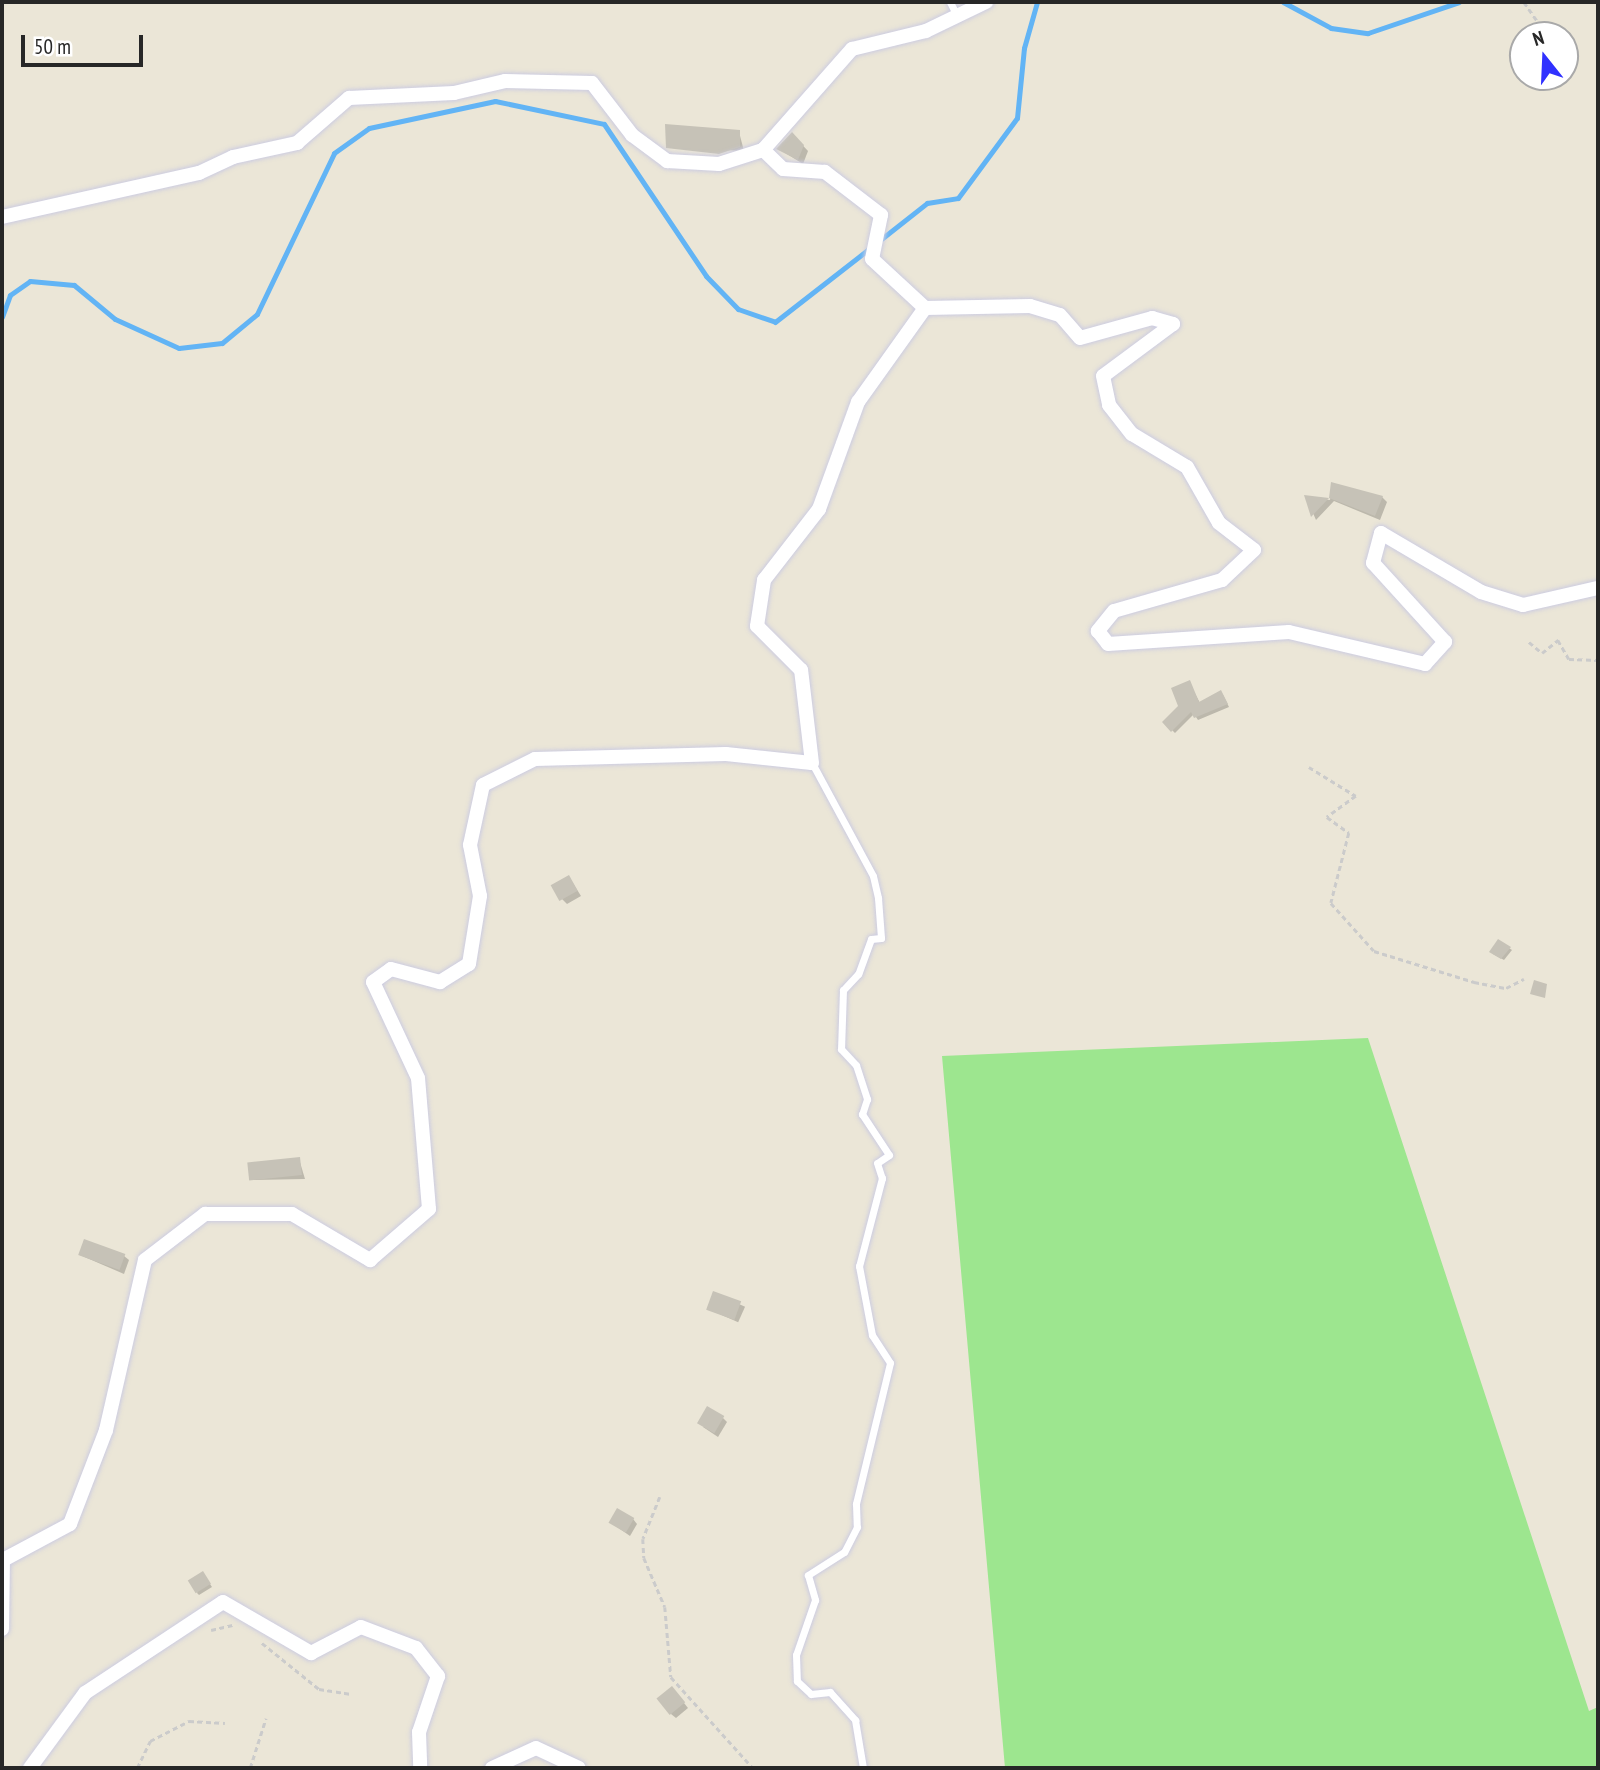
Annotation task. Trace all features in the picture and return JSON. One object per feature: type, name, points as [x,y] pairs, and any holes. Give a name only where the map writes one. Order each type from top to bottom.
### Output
[{"type":"street","points":[[2,217],[198,173],[233,157],[297,143],[349,98],[454,93],[505,81],[592,83],[632,135],[667,161],[719,164],[763,150],[852,49],[926,31],[986,2]]},
{"type":"street","points":[[763,150],[783,169],[825,172],[881,215],[872,259],[925,308],[1030,306],[1059,315],[1080,338],[1152,318],[1173,324],[1103,376],[1109,405],[1132,434],[1187,467],[1219,523],[1254,550],[1222,580],[1114,611],[1098,631],[1108,644],[1290,632],[1425,664],[1446,642],[1373,563],[1381,533],[1481,592],[1523,605],[1598,589]]},
{"type":"street","points":[[2,1629],[2,1560],[70,1524],[106,1430],[145,1260],[205,1214],[292,1214],[370,1260],[429,1209],[418,1078],[373,982],[391,969],[440,982],[469,964],[480,895],[470,845],[483,785],[535,759],[726,754],[812,763],[801,670],[757,626],[764,580],[819,509],[858,402],[925,308]]},
{"type":"street","points":[[30,1768],[85,1693],[184,1631],[223,1602],[311,1653],[361,1628],[416,1648],[438,1676],[419,1732],[420,1768]]},
{"type":"street","points":[[492,1768],[536,1748],[579,1768]]},
{"type":"lane","points":[[950,2],[957,16]]},
{"type":"lane","points":[[812,763],[873,876],[878,898],[881,938],[871,939],[858,974],[843,990],[841,1049],[856,1065],[867,1099],[862,1114],[889,1155],[877,1163],[882,1178],[859,1266],[872,1335],[890,1363],[856,1504],[857,1527],[844,1552],[808,1575],[815,1600],[796,1655],[797,1681],[811,1694],[830,1692],[855,1720],[863,1768]]},
{"type":"path","points":[[1524,2],[1537,21]]},
{"type":"path","points":[[1529,642],[1542,653],[1558,640],[1569,659],[1598,660]]},
{"type":"path","points":[[1309,767],[1356,796],[1327,817],[1349,833],[1331,903],[1374,951],[1474,982],[1506,988],[1524,979]]},
{"type":"path","points":[[660,1497],[643,1539],[644,1558],[665,1607],[671,1676],[753,1768]]},
{"type":"path","points":[[184,1631],[243,1620]]},
{"type":"path","points":[[257,1637],[319,1689],[350,1694]]},
{"type":"path","points":[[250,1768],[265,1718]]},
{"type":"path","points":[[137,1768],[150,1741],[189,1721],[225,1723]]},
{"type":"green space","points":[[1368,1038],[1589,1711],[1598,1707],[1598,1768],[1005,1768],[942,1056]]},
{"type":"building","points":[[665,124],[740,130],[740,147],[719,154],[666,148]]},
{"type":"building","points":[[792,132],[804,145],[798,160],[776,149]]},
{"type":"building","points":[[1331,482],[1383,496],[1375,516],[1329,498]]},
{"type":"building","points":[[1304,495],[1329,498],[1311,517]]},
{"type":"building","points":[[1190,680],[1199,702],[1221,690],[1228,704],[1194,718],[1191,712],[1171,732],[1162,722],[1178,706],[1171,688]]},
{"type":"building","points":[[569,875],[578,891],[559,901],[551,885]]},
{"type":"building","points":[[1498,939],[1511,947],[1501,959],[1489,952]]},
{"type":"building","points":[[1534,980],[1547,984],[1545,998],[1530,994]]},
{"type":"building","points":[[300,1157],[302,1175],[249,1180],[247,1163]]},
{"type":"building","points":[[84,1239],[125,1254],[120,1270],[78,1255]]},
{"type":"building","points":[[713,1291],[741,1301],[734,1320],[706,1310]]},
{"type":"building","points":[[707,1406],[724,1416],[714,1433],[697,1423]]},
{"type":"building","points":[[617,1508],[634,1518],[626,1533],[608,1523]]},
{"type":"building","points":[[203,1571],[211,1584],[196,1593],[188,1581]]},
{"type":"building","points":[[672,1686],[685,1702],[670,1715],[656,1699]]},
{"type":"waterway","points":[[880,240],[927,203],[958,198],[1017,118],[1024,48],[1037,2]]},
{"type":"waterway","points":[[1283,2],[1331,28],[1368,33],[1459,2]]},
{"type":"waterway","points":[[2,317],[10,295],[30,281],[74,285],[115,319],[179,348],[222,343],[257,314],[334,153],[369,128],[495,101],[604,124],[706,276],[738,309],[775,322],[870,248]]}]
